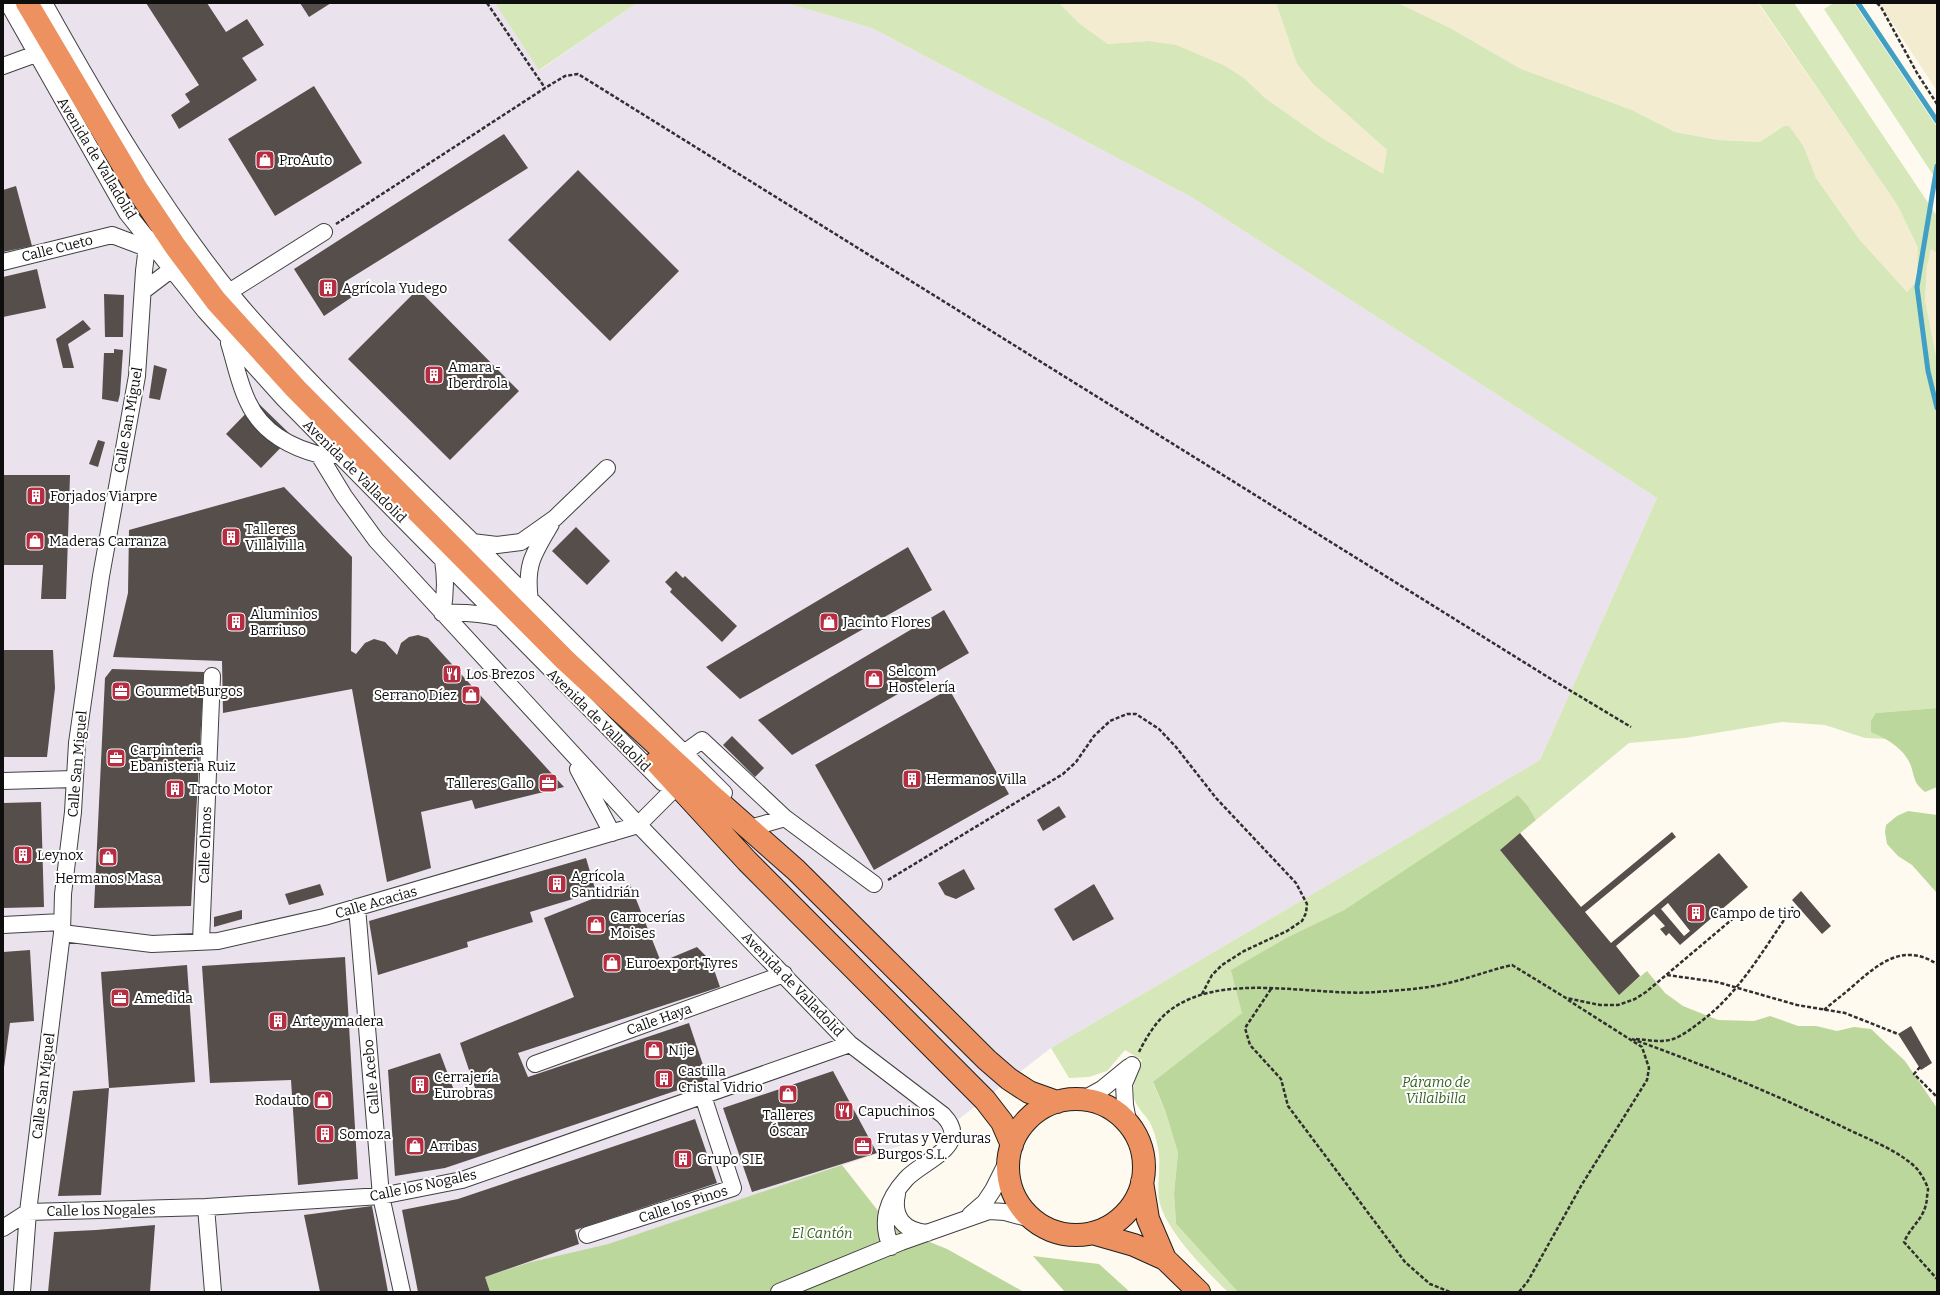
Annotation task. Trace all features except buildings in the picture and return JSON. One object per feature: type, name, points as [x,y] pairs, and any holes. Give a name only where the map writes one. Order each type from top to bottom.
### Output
[{"type":"highway","name":"Avenida de Valladolid","points":[[27,3],[137,189],[175,246],[216,301],[296,389],[565,660]]},
{"type":"highway","points":[[565,660],[710,794],[796,870],[987,1060],[1009,1079],[1029,1092],[1057,1102]]},
{"type":"highway","points":[[565,660],[771,886],[985,1100],[1002,1122],[1010,1151],[1009,1179],[1013,1194],[1022,1209],[1034,1220],[1059,1233],[1077,1235],[1092,1233],[1106,1228],[1121,1218],[1135,1200],[1142,1182]]},
{"type":"highway","points":[[1010,1151],[1020,1129],[1030,1117],[1044,1107],[1057,1102],[1082,1100],[1098,1103],[1109,1108],[1130,1126],[1138,1141],[1143,1157],[1142,1182],[1148,1219],[1166,1259],[1199,1292]]},
{"type":"highway","points":[[1092,1233],[1134,1245],[1166,1259]]},
{"type":"street","name":"Avenida de Valladolid","points":[[8,3],[127,212],[152,247],[228,337],[345,462],[671,792],[732,853],[771,886]]},
{"type":"street","points":[[44,3],[113,123],[148,179],[229,292],[270,340],[417,489],[757,826],[796,870]]},
{"type":"street","points":[[3,66],[36,54]]},
{"type":"street","points":[[127,212],[123,222],[112,234],[152,247]]},
{"type":"street","points":[[229,292],[324,232]]},
{"type":"street","name":"Calle Cueto","points":[[3,262],[112,234]]},
{"type":"street","name":"Calle San Miguel","points":[[22,1292],[28,1212],[62,928],[63,894],[73,812],[77,743],[101,576],[137,376],[143,291],[152,247]]},
{"type":"street","points":[[143,291],[172,269]]},
{"type":"street","points":[[228,337],[248,402],[257,418],[277,437],[298,449],[345,462]]},
{"type":"street","name":"Avenida de Valladolid","points":[[319,455],[344,496],[376,540],[638,825],[784,974],[850,1044],[919,1096],[951,1123],[953,1132],[950,1141],[944,1149],[932,1161],[907,1178],[890,1202],[885,1223],[885,1233],[896,1245]]},
{"type":"street","points":[[472,542],[497,545],[521,542],[555,518],[607,468]]},
{"type":"street","points":[[530,601],[528,583],[532,555],[555,518]]},
{"type":"street","points":[[443,560],[446,596],[442,613],[482,613],[500,618]]},
{"type":"street","name":"Calle Olmos","points":[[201,942],[212,676]]},
{"type":"street","points":[[684,753],[702,740],[785,818],[874,884]]},
{"type":"street","points":[[566,747],[612,833]]},
{"type":"street","points":[[3,781],[75,779]]},
{"type":"street","name":"Calle Acacias","points":[[3,925],[62,928],[152,944],[201,942],[226,939],[324,917],[638,825],[671,792]]},
{"type":"street","points":[[757,826],[785,818]]},
{"type":"street","name":"Calle Acebo","points":[[356,908],[381,1196],[402,1292]]},
{"type":"street","name":"Calle Haya","points":[[534,1064],[784,974]]},
{"type":"street","name":"Calle los Nogales","points":[[3,1228],[28,1212],[206,1207],[381,1196],[462,1180],[850,1044]]},
{"type":"street","points":[[1082,1100],[1102,1089],[1132,1065]]},
{"type":"street","points":[[1130,1126],[1125,1105],[1124,1084],[1132,1065]]},
{"type":"street","name":"Calle los Pinos","points":[[587,1235],[733,1188],[703,1096]]},
{"type":"street","points":[[965,1218],[985,1202],[998,1181],[1010,1151]]},
{"type":"street","points":[[898,1190],[896,1208],[899,1218],[906,1226],[917,1232],[927,1233]]},
{"type":"street","points":[[206,1207],[213,1292]]},
{"type":"street","points":[[778,1292],[965,1218],[989,1211],[1005,1212],[1034,1220]]},
{"type":"street","points":[[896,1245],[907,1231],[906,1226]]},
{"type":"path","points":[[487,3],[545,88]]},
{"type":"path","points":[[1876,3],[1881,8],[1916,73],[1937,104]]},
{"type":"path","points":[[324,232],[545,88],[565,76],[578,74],[1544,675],[1631,727]]},
{"type":"path","points":[[874,884],[884,882],[1063,774],[1076,762],[1094,736],[1110,721],[1127,714],[1136,714],[1159,729],[1176,747],[1216,798],[1296,883],[1307,904],[1306,913],[1302,921],[1287,931],[1244,951],[1222,965],[1212,975],[1202,994]]},
{"type":"path","points":[[1632,1039],[1657,1041],[1672,1040],[1684,1034],[1708,1017],[1738,988],[1793,907]]},
{"type":"path","points":[[1566,998],[1600,1005],[1618,1004],[1635,999],[1667,975],[1736,916]]},
{"type":"path","points":[[1824,1010],[1865,975],[1889,959],[1904,955],[1912,955],[1922,957],[1937,964]]},
{"type":"path","points":[[1132,1065],[1144,1041],[1168,1012],[1202,994],[1257,988],[1374,992],[1403,990],[1448,983],[1512,965],[1632,1039],[1642,1047],[1649,1068],[1647,1080],[1581,1186],[1528,1281],[1519,1292]]},
{"type":"path","points":[[1667,975],[1695,978],[1738,988],[1797,1005],[1845,1013],[1898,1034]]},
{"type":"path","points":[[1271,989],[1245,1028],[1250,1045],[1281,1079],[1288,1106],[1404,1262],[1430,1284],[1450,1292]]},
{"type":"path","points":[[1632,1039],[1679,1055],[1753,1086],[1849,1130],[1902,1158],[1918,1170],[1928,1189],[1926,1207],[1916,1224],[1908,1232],[1904,1242],[1937,1279]]},
{"type":"path","points":[[1920,1068],[1914,1074],[1937,1097]]},
{"type":"shaded area","name":"Los Brezos","points":[[3,3],[495,3],[540,70],[637,3],[786,3],[872,28],[1193,198],[1657,498],[1540,760],[1051,1048],[942,1132],[608,1244],[531,1262],[490,1292],[3,1292]]},
{"type":"shaded area","points":[[1059,3],[1276,3],[1297,64],[1312,83],[1387,150],[1383,174],[1322,138],[1265,98],[1244,78],[1148,41],[1108,44],[1080,24]]},
{"type":"shaded area","points":[[1398,3],[1758,3],[1898,206],[1918,248],[1915,283],[1907,292],[1859,239],[1816,178],[1804,147],[1784,126],[1760,142],[1718,140],[1675,132],[1632,110],[1521,69],[1450,28]]},
{"type":"shaded area","points":[[1879,3],[1937,3],[1937,91]]},
{"type":"shaded area","points":[[1931,248],[1937,253],[1937,361],[1925,300],[1927,266]]},
{"type":"green space","points":[[495,3],[637,3],[539,70]]},
{"type":"green space","points":[[786,3],[1059,3],[1080,24],[1108,44],[1148,41],[1176,45],[1223,65],[1244,78],[1265,98],[1322,138],[1383,174],[1387,150],[1312,83],[1297,64],[1276,3],[1398,3],[1450,28],[1521,69],[1632,110],[1675,132],[1718,140],[1760,142],[1784,126],[1789,126],[1804,147],[1816,178],[1859,239],[1907,292],[1915,283],[1917,275],[1918,248],[1898,206],[1759,3],[1794,3],[1937,216],[1937,253],[1931,249],[1927,266],[1925,300],[1937,361],[1937,708],[1876,713],[1888,739],[1865,738],[1825,725],[1782,722],[1685,738],[1629,743],[1536,820],[1528,806],[1518,795],[1344,910],[1290,936],[1242,1013],[1153,1083],[1165,1110],[1178,1153],[1174,1193],[1176,1224],[1238,1292],[1228,1292],[1209,1274],[1171,1227],[1160,1204],[1158,1190],[1159,1152],[1156,1138],[1149,1121],[1136,1104],[1134,1096],[1135,1080],[1142,1060],[1125,1050],[1107,1071],[1089,1077],[1069,1078],[1051,1048],[1540,760],[1657,498],[1193,198],[872,28]]},
{"type":"green space","points":[[1834,3],[1854,3],[1937,127],[1937,181],[1824,9]]},
{"type":"green space","points":[[1937,708],[1937,787],[1925,792],[1921,789],[1914,778],[1911,766],[1900,749],[1883,737],[1871,732],[1871,721],[1876,713]]},
{"type":"green space","name":"Páramo de Villalbilla","points":[[1518,795],[1528,806],[1536,820],[1500,850],[1619,994],[1647,971],[1665,993],[1683,1006],[1718,1020],[1754,1021],[1770,1016],[1798,1026],[1816,1026],[1837,1031],[1854,1027],[1871,1029],[1905,1061],[1937,1108],[1937,1292],[1238,1292],[1176,1224],[1174,1193],[1178,1153],[1165,1110],[1153,1082],[1242,1013],[1231,970],[1290,936],[1344,910]]},
{"type":"green space","points":[[1908,811],[1937,815],[1937,893],[1912,865],[1898,856],[1887,844],[1885,832],[1886,825],[1897,816]]},
{"type":"green space","name":"El Cantón","points":[[842,1165],[890,1226],[947,1249],[1024,1292],[490,1292],[485,1277],[531,1262],[608,1244]]},
{"type":"green space","points":[[1033,1256],[1099,1264],[1130,1292],[1065,1292]]},
{"type":"waterway","points":[[1858,3],[1937,121]]},
{"type":"waterway","points":[[1937,166],[1917,287],[1928,371],[1937,408]]},
{"type":"place","name":"ProAuto","points":[[265,160]]},
{"type":"place","name":"Agrícola Yudego","points":[[328,288]]},
{"type":"place","name":"Amara - Iberdrola","points":[[434,375]]},
{"type":"place","name":"Forjados Viarpre","points":[[36,496]]},
{"type":"place","name":"Talleres Villalvilla","points":[[231,537]]},
{"type":"place","name":"Maderas Carranza","points":[[35,541]]},
{"type":"place","name":"Aluminios Barriuso","points":[[236,622]]},
{"type":"place","name":"Jacinto Flores","points":[[829,622]]},
{"type":"place","name":"Los Brezos","points":[[452,674]]},
{"type":"place","name":"Selcom Hostelería","points":[[874,679]]},
{"type":"place","name":"Gourmet Burgos","points":[[121,691]]},
{"type":"place","name":"Serrano Díez","points":[[471,695]]},
{"type":"place","name":"Carpinteria Ebanisteria Ruiz","points":[[116,758]]},
{"type":"place","name":"Hermanos Villa","points":[[912,779]]},
{"type":"place","name":"Talleres Gallo","points":[[548,783]]},
{"type":"place","name":"Tracto Motor","points":[[175,789]]},
{"type":"place","name":"Leynox","points":[[23,855]]},
{"type":"place","name":"Hermanos Masa","points":[[108,857]]},
{"type":"place","name":"Agrícola Santidrián","points":[[557,884]]},
{"type":"place","name":"Campo de tiro","points":[[1696,913]]},
{"type":"place","name":"Carrocerías Moises","points":[[596,925]]},
{"type":"place","name":"Euroexport Tyres","points":[[612,963]]},
{"type":"place","name":"Amedida","points":[[120,998]]},
{"type":"place","name":"Arte y madera","points":[[278,1021]]},
{"type":"place","name":"Nije","points":[[654,1050]]},
{"type":"place","name":"Castilla Cristal Vidrio","points":[[664,1079]]},
{"type":"place","name":"Cerrajería Eurobras","points":[[420,1085]]},
{"type":"place","name":"Talleres Óscar","points":[[788,1094]]},
{"type":"place","name":"Rodauto","points":[[323,1100]]},
{"type":"place","name":"Capuchinos","points":[[844,1111]]},
{"type":"place","name":"Somoza","points":[[325,1134]]},
{"type":"place","name":"Arribas","points":[[415,1146]]},
{"type":"place","name":"Frutas y Verduras Burgos S.L.","points":[[863,1146]]},
{"type":"place","name":"Grupo SIE","points":[[683,1159]]}]
